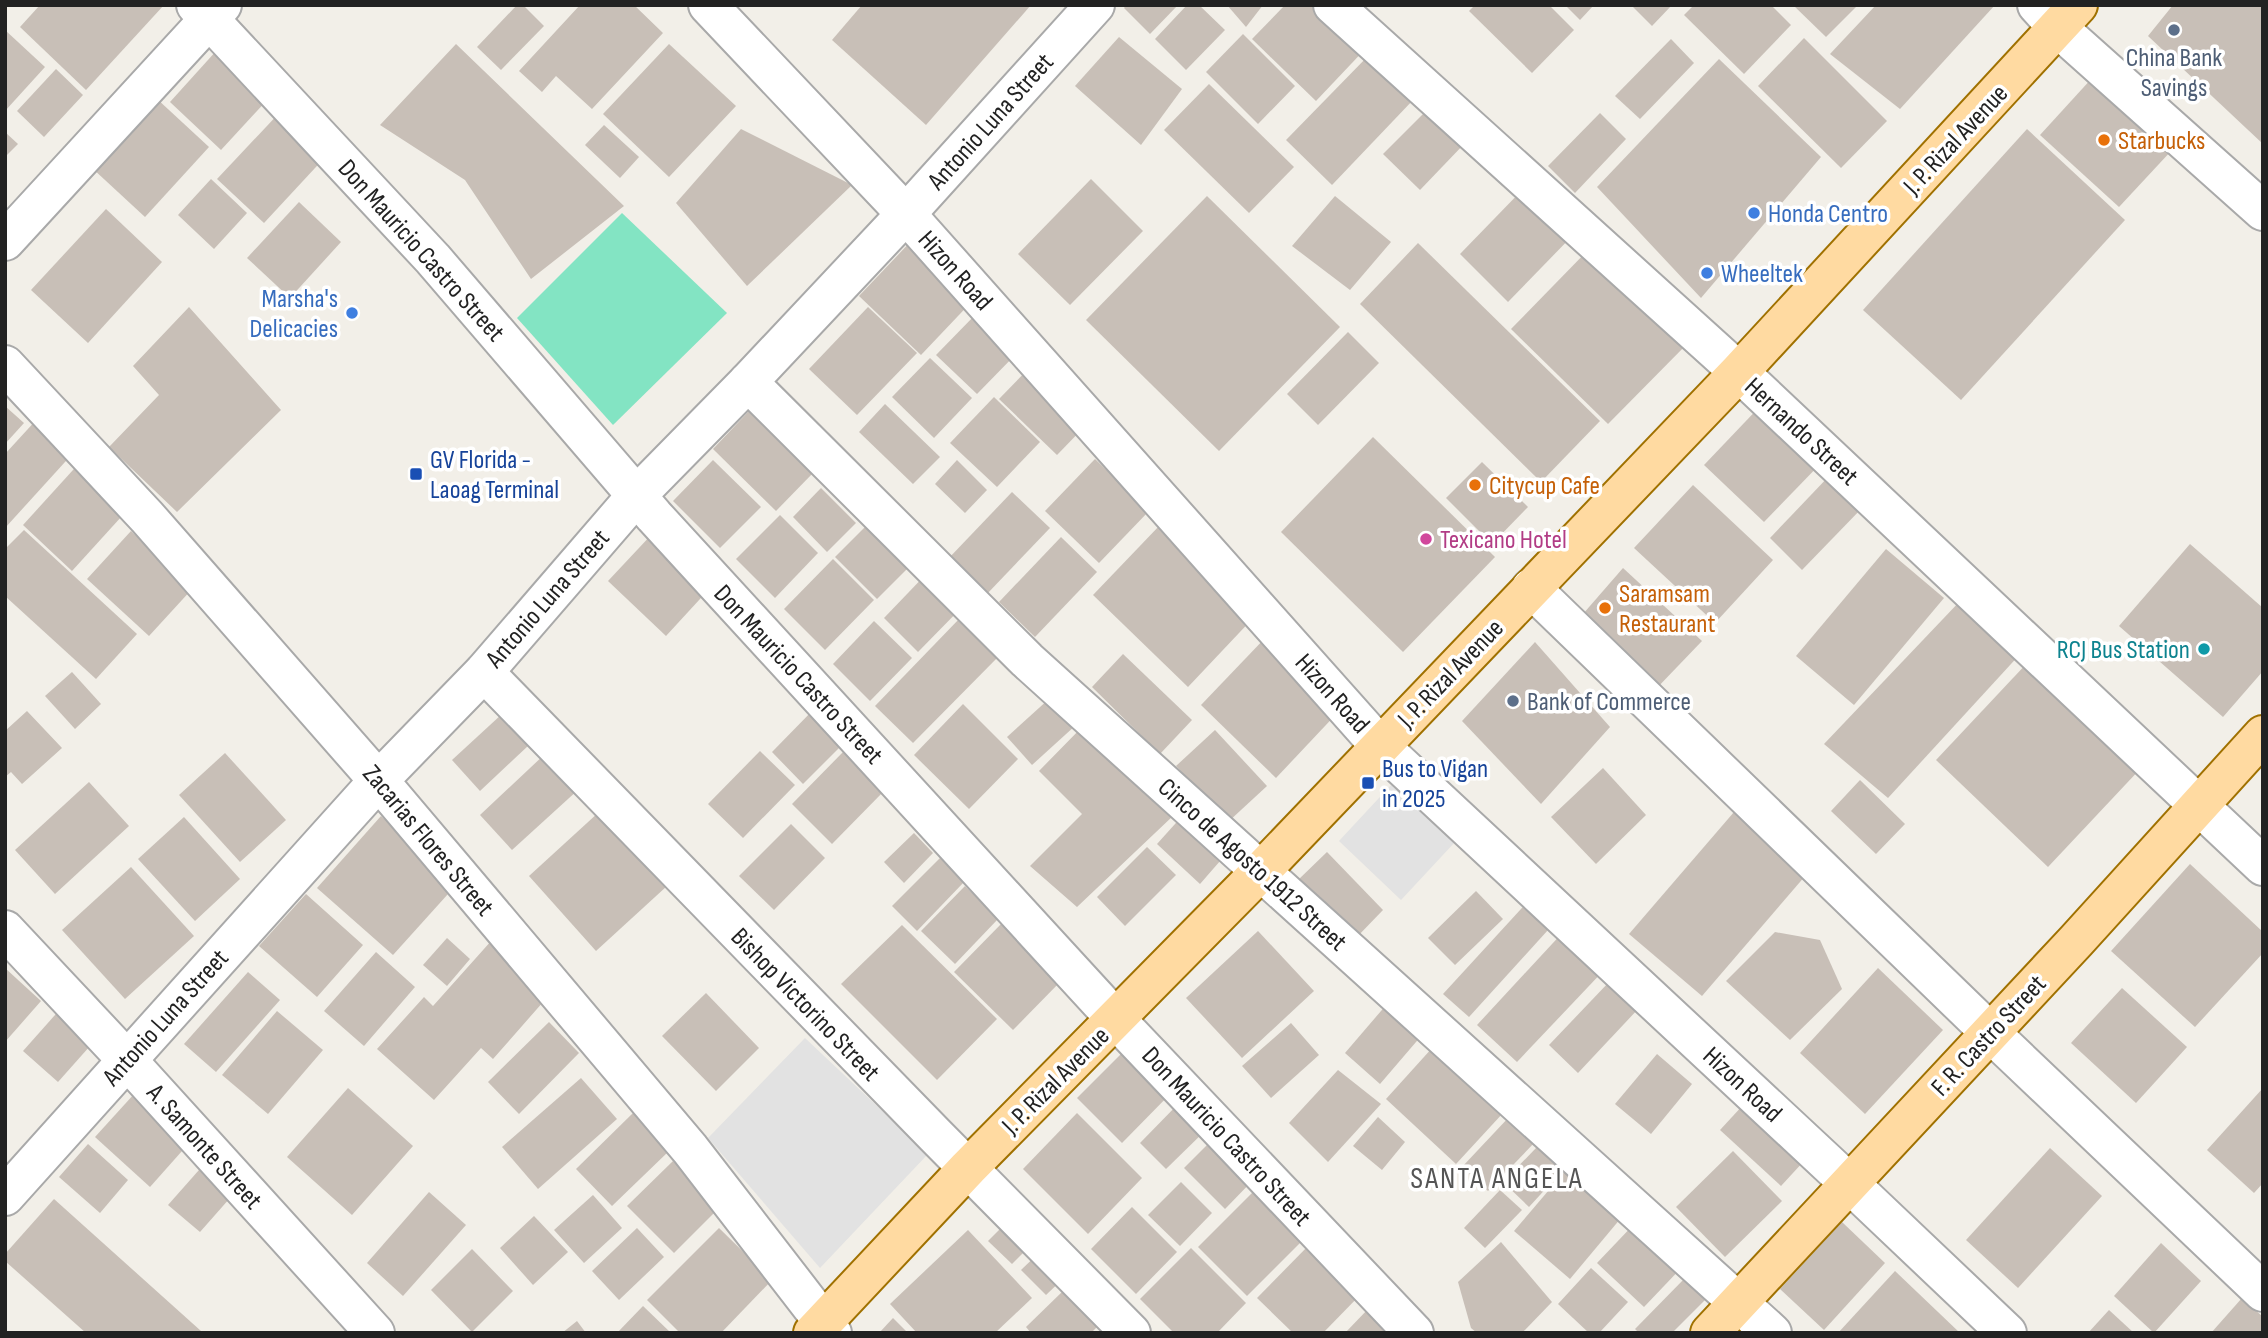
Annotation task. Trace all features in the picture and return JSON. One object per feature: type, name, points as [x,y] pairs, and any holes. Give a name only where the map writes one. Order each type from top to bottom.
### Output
[{"type":"main road","name":"J. P. Rizal Avenue","points":[[822,1329],[968,1168],[1261,871],[1739,372],[2058,13]]},
{"type":"main road","name":"F. R. Castro Street","points":[[1710,1333],[2076,942],[2263,735]]},
{"type":"street","name":"Hizon Road","points":[[708,5],[906,214],[1380,746],[1849,1182],[2007,1333]]},
{"type":"street","name":"Antonio Luna Street","points":[[5,1196],[379,780],[484,672],[636,496],[906,214],[1094,5]]},
{"type":"street","name":"Hernando Street","points":[[1333,5],[1739,372],[2263,866]]},
{"type":"street","points":[[5,241],[209,10]]},
{"type":"street","name":"Don Mauricio Castro Street","points":[[209,10],[433,259],[636,496],[1116,1018],[1413,1333]]},
{"type":"street","points":[[2058,13],[2263,211]]},
{"type":"street","name":"Zacarias Flores Street","points":[[5,365],[148,517],[379,780],[690,1149],[822,1329]]},
{"type":"street","name":"Cinco de Agosto 1912 Street","points":[[748,382],[1027,660],[1772,1333]]},
{"type":"street","points":[[1531,588],[1990,1033],[2263,1292]]},
{"type":"street","name":"Bishop Victorino Street","points":[[484,672],[1131,1333]]},
{"type":"street","name":"A. Samonte Street","points":[[5,930],[127,1059],[375,1333]]},
{"type":"green space","points":[[622,213],[727,313],[613,425],[517,318]]},
{"type":"shaded area","points":[[1392,784],[1455,842],[1401,900],[1339,841]]},
{"type":"shaded area","points":[[805,1038],[928,1154],[820,1268],[708,1138]]},
{"type":"building","points":[[40,5],[164,5],[86,90],[20,27]]},
{"type":"building","points":[[517,5],[523,5],[544,26],[501,70],[477,47]]},
{"type":"building","points":[[580,5],[634,5],[663,33],[592,109],[556,76],[542,92],[519,71]]},
{"type":"building","points":[[862,5],[1031,5],[926,125],[832,40]]},
{"type":"building","points":[[1126,5],[1178,5],[1150,34],[1124,8]]},
{"type":"building","points":[[1187,5],[1199,5],[1225,30],[1186,70],[1155,39]]},
{"type":"building","points":[[1227,5],[1263,5],[1246,27]]},
{"type":"building","points":[[1285,5],[1329,5],[1369,45],[1316,101],[1252,39]]},
{"type":"building","points":[[1475,5],[1549,5],[1574,30],[1532,73],[1469,11]]},
{"type":"building","points":[[1565,5],[1594,5],[1580,20]]},
{"type":"building","points":[[1631,5],[1672,5],[1652,26]]},
{"type":"building","points":[[1694,5],[1771,5],[1791,25],[1744,74],[1684,15]]},
{"type":"building","points":[[1793,5],[1858,5],[1826,37]]},
{"type":"building","points":[[1876,5],[1995,5],[1900,109],[1830,54]]},
{"type":"building","points":[[2173,5],[2263,5],[2263,144],[2148,36]]},
{"type":"building","points":[[5,30],[45,67],[5,111]]},
{"type":"building","points":[[1243,34],[1295,86],[1258,124],[1206,72]]},
{"type":"building","points":[[1119,37],[1182,89],[1141,145],[1075,86]]},
{"type":"building","points":[[1804,38],[1887,121],[1841,168],[1758,86]]},
{"type":"building","points":[[1671,39],[1694,63],[1640,119],[1615,96]]},
{"type":"building","points":[[456,44],[624,206],[531,279],[465,180],[380,125]]},
{"type":"building","points":[[669,44],[736,106],[669,177],[603,114]]},
{"type":"building","points":[[217,50],[268,99],[221,150],[170,102]]},
{"type":"building","points":[[1369,55],[1414,99],[1332,185],[1286,140]]},
{"type":"building","points":[[1719,59],[1821,157],[1701,298],[1597,187]]},
{"type":"building","points":[[56,69],[83,95],[44,137],[17,111]]},
{"type":"building","points":[[2093,77],[2172,150],[2119,207],[2040,135]]},
{"type":"building","points":[[1209,84],[1294,167],[1249,213],[1164,130]]},
{"type":"building","points":[[156,98],[209,147],[145,217],[92,168]]},
{"type":"building","points":[[1430,107],[1466,142],[1420,190],[1383,154]]},
{"type":"building","points":[[282,110],[328,154],[264,223],[217,179]]},
{"type":"building","points":[[1600,113],[1626,139],[1575,193],[1548,166]]},
{"type":"building","points":[[604,125],[639,157],[620,178],[585,145]]},
{"type":"building","points":[[741,129],[852,185],[747,286],[676,203]]},
{"type":"building","points":[[2027,129],[2125,220],[1961,400],[1863,310]]},
{"type":"building","points":[[5,132],[18,144],[5,157]]},
{"type":"building","points":[[211,179],[247,213],[214,249],[178,215]]},
{"type":"building","points":[[1091,179],[1143,231],[1070,305],[1018,254]]},
{"type":"building","points":[[1528,184],[1576,232],[1508,302],[1460,254]]},
{"type":"building","points":[[1207,196],[1340,327],[1219,451],[1086,320]]},
{"type":"building","points":[[1335,196],[1391,242],[1350,290],[1292,246]]},
{"type":"building","points":[[299,202],[341,242],[290,298],[247,258]]},
{"type":"building","points":[[106,209],[162,262],[88,343],[31,290]]},
{"type":"building","points":[[915,237],[977,296],[921,355],[859,296]]},
{"type":"building","points":[[1418,243],[1600,421],[1541,482],[1360,304]]},
{"type":"building","points":[[1592,246],[1690,341],[1608,424],[1511,329]]},
{"type":"building","points":[[189,307],[281,410],[177,512],[109,447],[159,395],[133,366]]},
{"type":"building","points":[[868,307],[917,353],[857,415],[809,369]]},
{"type":"building","points":[[977,313],[1018,352],[977,394],[936,355]]},
{"type":"building","points":[[1348,332],[1379,363],[1318,425],[1287,394]]},
{"type":"building","points":[[930,358],[972,398],[934,438],[892,397]]},
{"type":"building","points":[[1030,367],[1088,423],[1057,455],[999,399]]},
{"type":"building","points":[[994,397],[1040,442],[997,487],[950,443]]},
{"type":"building","points":[[1765,401],[1825,459],[1764,522],[1704,465]]},
{"type":"building","points":[[885,404],[940,457],[913,484],[859,432]]},
{"type":"building","points":[[5,406],[24,423],[5,444]]},
{"type":"building","points":[[750,410],[813,473],[776,511],[713,449]]},
{"type":"building","points":[[38,418],[75,451],[5,528],[5,454]]},
{"type":"building","points":[[1373,437],[1495,557],[1403,652],[1281,532]]},
{"type":"building","points":[[83,459],[132,505],[72,571],[23,525]]},
{"type":"building","points":[[1095,459],[1149,511],[1099,563],[1045,511]]},
{"type":"building","points":[[713,460],[761,507],[720,548],[673,501]]},
{"type":"building","points":[[957,460],[987,490],[965,513],[935,484]]},
{"type":"building","points":[[1482,462],[1528,507],[1492,544],[1446,498]]},
{"type":"building","points":[[1830,475],[1863,507],[1802,570],[1770,538]]},
{"type":"building","points":[[1693,485],[1773,560],[1715,623],[1634,548]]},
{"type":"building","points":[[821,488],[856,523],[827,552],[793,517]]},
{"type":"building","points":[[1012,492],[1050,528],[986,595],[948,559]]},
{"type":"building","points":[[780,515],[818,553],[775,598],[736,559]]},
{"type":"building","points":[[872,520],[914,562],[877,599],[835,557]]},
{"type":"building","points":[[1161,524],[1256,615],[1188,687],[1093,595]]},
{"type":"building","points":[[24,530],[137,634],[96,679],[5,596],[5,549]]},
{"type":"building","points":[[131,531],[193,588],[149,636],[87,579]]},
{"type":"building","points":[[653,533],[711,587],[666,636],[608,581]]},
{"type":"building","points":[[1061,537],[1097,572],[1035,637],[999,602]]},
{"type":"building","name":"RCJ Bus Station","points":[[2190,544],[2263,608],[2263,671],[2223,717],[2119,626]]},
{"type":"building","points":[[1886,549],[1944,598],[1854,705],[1796,656]]},
{"type":"building","points":[[833,559],[874,600],[825,650],[784,609]]},
{"type":"building","points":[[1623,568],[1702,641],[1654,691],[1583,614]]},
{"type":"building","points":[[931,569],[966,603],[918,652],[884,618]]},
{"type":"building","points":[[1962,599],[2022,652],[1888,798],[1824,744]]},
{"type":"building","points":[[961,617],[1000,655],[913,743],[875,706]]},
{"type":"building","points":[[874,621],[912,658],[870,701],[833,664]]},
{"type":"building","points":[[1267,636],[1341,709],[1276,778],[1201,705]]},
{"type":"building","points":[[1535,642],[1610,727],[1541,804],[1462,721]]},
{"type":"building","points":[[1123,654],[1192,720],[1160,754],[1092,687]]},
{"type":"building","points":[[2029,661],[2142,767],[2048,867],[1936,760]]},
{"type":"building","points":[[72,672],[101,704],[75,729],[45,696]]},
{"type":"building","points":[[1050,698],[1076,725],[1032,765],[1007,737]]},
{"type":"building","points":[[963,704],[1018,759],[969,809],[914,755]]},
{"type":"building","points":[[817,706],[849,738],[803,784],[772,752]]},
{"type":"building","points":[[27,711],[62,748],[22,784],[11,772],[5,777],[5,731]]},
{"type":"building","points":[[502,714],[529,745],[480,791],[452,760]]},
{"type":"building","points":[[1085,724],[1174,815],[1077,907],[1030,866],[1082,814],[1039,771]]},
{"type":"building","points":[[1215,730],[1267,786],[1228,822],[1176,766]]},
{"type":"building","points":[[845,750],[885,790],[832,844],[792,804]]},
{"type":"building","points":[[760,751],[795,785],[743,838],[708,804]]},
{"type":"building","points":[[225,753],[286,820],[240,862],[179,795]]},
{"type":"building","points":[[546,753],[579,789],[512,850],[480,815]]},
{"type":"building","points":[[1603,768],[1646,815],[1596,864],[1551,817]]},
{"type":"building","points":[[1860,780],[1905,824],[1876,854],[1831,811]]},
{"type":"building","points":[[89,782],[129,826],[55,894],[15,850]]},
{"type":"building","points":[[599,812],[667,886],[596,951],[529,876]]},
{"type":"building","points":[[1734,812],[1806,875],[1702,996],[1629,934]]},
{"type":"building","points":[[1184,814],[1227,853],[1200,884],[1157,844]]},
{"type":"building","points":[[381,816],[457,884],[393,955],[317,888]]},
{"type":"building","points":[[184,817],[240,879],[195,921],[138,859]]},
{"type":"building","points":[[791,824],[825,858],[774,910],[739,876]]},
{"type":"building","points":[[914,833],[933,853],[904,883],[884,862]]},
{"type":"building","points":[[1147,847],[1176,875],[1125,926],[1097,897]]},
{"type":"building","points":[[1327,852],[1383,910],[1354,940],[1297,881]]},
{"type":"building","points":[[940,858],[964,882],[917,931],[892,906]]},
{"type":"building","points":[[2190,864],[2263,932],[2263,953],[2195,1027],[2111,951]]},
{"type":"building","points":[[131,867],[194,936],[125,999],[62,930]]},
{"type":"building","points":[[965,886],[998,919],[955,964],[921,931]]},
{"type":"building","points":[[1476,891],[1503,919],[1455,965],[1428,938]]},
{"type":"building","points":[[306,894],[363,945],[317,997],[259,946]]},
{"type":"building","points":[[1533,896],[1558,919],[1469,1017],[1443,994]]},
{"type":"building","points":[[1003,922],[1062,980],[1013,1030],[954,972]]},
{"type":"building","points":[[902,925],[997,1019],[937,1080],[841,984]]},
{"type":"building","points":[[1565,930],[1606,968],[1517,1062],[1477,1025]]},
{"type":"building","points":[[1258,931],[1314,991],[1242,1058],[1186,998]]},
{"type":"building","points":[[1775,932],[1820,940],[1842,989],[1790,1040],[1726,981]]},
{"type":"building","points":[[447,938],[470,959],[447,986],[423,965]]},
{"type":"building","points":[[492,940],[551,993],[493,1059],[481,1048],[434,1100],[377,1049],[424,997],[433,1006]]},
{"type":"building","points":[[376,952],[415,987],[364,1046],[324,1011]]},
{"type":"building","points":[[5,968],[41,1001],[5,1042]]},
{"type":"building","points":[[1878,968],[1943,1030],[1865,1114],[1800,1053]]},
{"type":"building","points":[[248,972],[280,1000],[216,1072],[184,1044]]},
{"type":"building","points":[[1610,981],[1639,1008],[1578,1073],[1549,1045]]},
{"type":"building","points":[[2122,988],[2187,1047],[2136,1103],[2071,1043]]},
{"type":"building","points":[[706,993],[759,1048],[716,1091],[662,1036]]},
{"type":"building","points":[[1387,1004],[1422,1035],[1380,1084],[1345,1053]]},
{"type":"building","points":[[63,1006],[98,1037],[58,1082],[23,1051]]},
{"type":"building","points":[[277,1011],[323,1050],[268,1114],[222,1075]]},
{"type":"building","points":[[549,1022],[579,1053],[519,1114],[488,1082]]},
{"type":"building","points":[[1291,1023],[1319,1055],[1271,1098],[1242,1066]]},
{"type":"building","points":[[1131,1044],[1175,1089],[1122,1143],[1077,1098]]},
{"type":"building","points":[[1433,1047],[1503,1113],[1456,1164],[1386,1099]]},
{"type":"building","points":[[1657,1054],[1692,1084],[1651,1134],[1615,1104]]},
{"type":"building","points":[[1338,1070],[1381,1104],[1328,1162],[1289,1123]]},
{"type":"building","points":[[581,1078],[617,1119],[538,1189],[502,1147]]},
{"type":"building","points":[[348,1088],[413,1146],[352,1215],[287,1157]]},
{"type":"building","points":[[2263,1088],[2263,1183],[2254,1193],[2207,1150]]},
{"type":"building","points":[[135,1093],[190,1142],[150,1187],[95,1137]]},
{"type":"building","points":[[1182,1100],[1209,1127],[1166,1169],[1140,1143]]},
{"type":"building","points":[[1744,1104],[1804,1161],[1781,1186],[1720,1130]]},
{"type":"building","points":[[633,1113],[669,1151],[612,1206],[576,1169]]},
{"type":"building","points":[[1077,1113],[1142,1178],[1088,1234],[1023,1169]]},
{"type":"building","points":[[1510,1116],[1536,1141],[1488,1191],[1462,1167]]},
{"type":"building","points":[[1378,1117],[1405,1142],[1382,1170],[1353,1146]]},
{"type":"building","points":[[1216,1136],[1257,1176],[1225,1209],[1184,1168]]},
{"type":"building","points":[[88,1144],[128,1180],[100,1213],[59,1177]]},
{"type":"building","points":[[1537,1147],[1562,1171],[1529,1207],[1503,1182]]},
{"type":"building","points":[[2050,1148],[2102,1196],[2018,1288],[1966,1240]]},
{"type":"building","points":[[1733,1151],[1782,1201],[1725,1257],[1676,1207]]},
{"type":"building","points":[[673,1161],[719,1208],[674,1253],[627,1206]]},
{"type":"building","points":[[199,1170],[230,1198],[200,1232],[168,1205]]},
{"type":"building","points":[[1566,1170],[1621,1218],[1570,1279],[1514,1231]]},
{"type":"building","points":[[1181,1182],[1212,1213],[1180,1246],[1148,1215]]},
{"type":"building","points":[[1256,1189],[1305,1238],[1247,1296],[1198,1247]]},
{"type":"building","points":[[1500,1190],[1522,1210],[1485,1248],[1464,1228]]},
{"type":"building","points":[[429,1192],[466,1225],[403,1296],[367,1263]]},
{"type":"building","points":[[593,1195],[622,1228],[584,1263],[554,1230]]},
{"type":"building","points":[[54,1199],[201,1331],[86,1333],[5,1261],[5,1254]]},
{"type":"building","points":[[1132,1207],[1177,1252],[1136,1294],[1091,1249]]},
{"type":"building","points":[[534,1216],[568,1252],[533,1285],[500,1248]]},
{"type":"building","points":[[1012,1217],[1036,1240],[1012,1264],[988,1241]]},
{"type":"building","points":[[1637,1221],[1684,1265],[1644,1307],[1597,1263]]},
{"type":"building","points":[[1842,1222],[1885,1263],[1824,1330],[1780,1289]]},
{"type":"building","points":[[637,1228],[664,1257],[619,1300],[592,1271]]},
{"type":"building","points":[[719,1228],[772,1280],[721,1333],[680,1333],[647,1300]]},
{"type":"building","points":[[968,1230],[1032,1298],[995,1333],[917,1333],[890,1304]]},
{"type":"building","points":[[1501,1242],[1552,1302],[1522,1333],[1477,1333],[1471,1328],[1458,1282]]},
{"type":"building","points":[[1311,1243],[1362,1293],[1323,1333],[1293,1333],[1257,1298]]},
{"type":"building","points":[[2161,1243],[2201,1281],[2154,1333],[2114,1296]]},
{"type":"building","points":[[1045,1247],[1069,1273],[1046,1295],[1021,1270]]},
{"type":"building","points":[[1191,1248],[1246,1303],[1217,1333],[1174,1333],[1140,1299]]},
{"type":"building","points":[[472,1249],[513,1291],[472,1332],[431,1290]]},
{"type":"building","points":[[1591,1268],[1628,1302],[1599,1333],[1589,1333],[1558,1304]]},
{"type":"building","points":[[1895,1271],[1960,1333],[1838,1333]]},
{"type":"building","points":[[1685,1278],[1706,1299],[1672,1333],[1639,1333],[1635,1329]]},
{"type":"building","points":[[1063,1291],[1097,1327],[1091,1333],[1031,1333],[1026,1327]]},
{"type":"building","points":[[2242,1298],[2263,1317],[2263,1333],[2211,1333]]},
{"type":"building","points":[[643,1306],[671,1333],[617,1333]]},
{"type":"building","points":[[1370,1307],[1396,1333],[1345,1333]]},
{"type":"building","points":[[2109,1310],[2134,1333],[2088,1333]]},
{"type":"building","points":[[893,1318],[908,1333],[879,1333]]},
{"type":"building","points":[[577,1321],[586,1333],[562,1333]]},
{"type":"place","name":"China Bank Savings","points":[[2174,30]]},
{"type":"place","name":"Starbucks","points":[[2104,140]]},
{"type":"place","name":"Honda Centro","points":[[1754,213]]},
{"type":"place","name":"Wheeltek","points":[[1707,273]]},
{"type":"place","name":"Marsha's Delicacies","points":[[352,313]]},
{"type":"place","name":"GV Florida - Laoag Terminal","points":[[416,474]]},
{"type":"place","name":"Citycup Cafe","points":[[1475,485]]},
{"type":"place","name":"Texicano Hotel","points":[[1426,539]]},
{"type":"place","name":"Saramsam Restaurant","points":[[1605,608]]},
{"type":"place","name":"RCJ Bus Station","points":[[2204,649]]},
{"type":"place","name":"Bank of Commerce","points":[[1513,701]]},
{"type":"place","name":"Bus to Vigan in 2025","points":[[1368,783]]},
{"type":"district","name":"SANTA ANGELA","points":[[1497,1178]]}]
